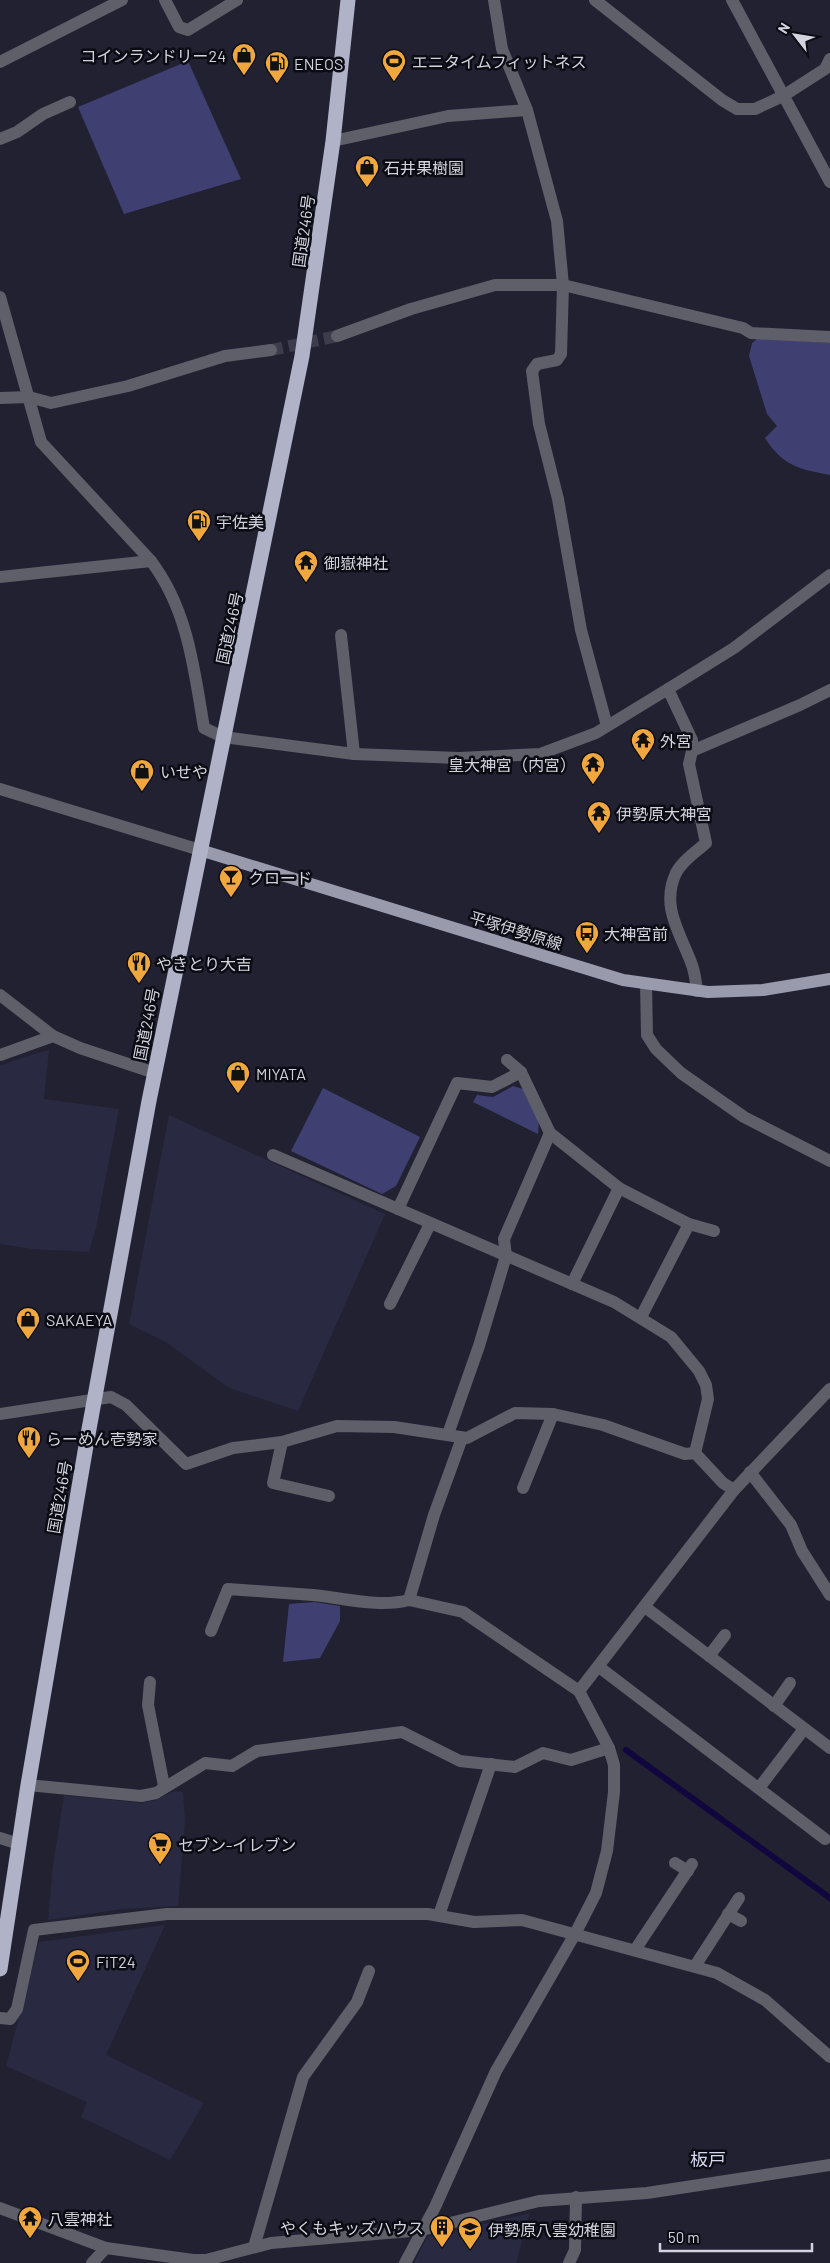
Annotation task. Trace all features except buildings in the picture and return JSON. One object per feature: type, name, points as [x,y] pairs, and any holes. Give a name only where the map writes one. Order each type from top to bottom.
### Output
[{"type":"highway","name":"国道246号","points":[[0,1969],[28,1785],[94,1398],[155,1073],[222,737],[265,544],[302,356],[333,140],[348,0]]},
{"type":"main road","name":"平塚伊勢原線","points":[[200,850],[600,973],[646,984],[697,991],[763,990],[830,979]]},
{"type":"street","points":[[0,62],[122,0]]},
{"type":"street","points":[[165,0],[179,27],[188,30],[238,0]]},
{"type":"street","points":[[494,0],[502,49],[526,110],[557,221],[563,285],[561,354],[558,360],[537,364],[532,371],[540,424],[558,499],[581,630],[607,726]]},
{"type":"street","points":[[595,0],[722,100],[737,109],[755,109],[783,96],[825,69],[830,59]]},
{"type":"street","points":[[732,0],[830,182]]},
{"type":"street","points":[[0,139],[16,132],[43,114],[70,102]]},
{"type":"street","points":[[333,140],[448,116],[526,110]]},
{"type":"street","points":[[337,336],[411,309],[496,285],[563,285],[742,328],[750,333],[830,337]]},
{"type":"street","points":[[0,297],[5,321],[19,359],[41,442],[151,561],[165,580],[189,641],[204,728],[222,737],[354,754],[460,758],[540,754],[596,733],[668,689],[734,648],[830,575]]},
{"type":"street","points":[[0,398],[29,397],[51,403],[128,386],[226,356],[271,350]]},
{"type":"street","points":[[0,577],[151,561]]},
{"type":"street","points":[[341,635],[354,754]]},
{"type":"street","points":[[668,689],[692,740],[689,764],[706,843],[690,856],[676,873],[670,903],[671,916],[692,966],[697,991]]},
{"type":"street","points":[[692,751],[800,705],[830,690]]},
{"type":"street","points":[[0,789],[200,850]]},
{"type":"street","points":[[646,984],[647,1035],[656,1049],[681,1074],[744,1117],[830,1161]]},
{"type":"street","points":[[0,995],[53,1036],[80,1048],[155,1073]]},
{"type":"street","points":[[3,1050],[53,1036]]},
{"type":"street","points":[[507,1060],[521,1072],[550,1133],[619,1188],[689,1224],[714,1231]]},
{"type":"street","points":[[398,1209],[457,1083],[492,1088],[521,1072]]},
{"type":"street","points":[[448,1434],[479,1346],[506,1256],[504,1239],[550,1133]]},
{"type":"street","points":[[273,1155],[614,1302],[641,1317],[670,1337],[699,1371],[706,1385],[708,1399],[695,1454]]},
{"type":"street","points":[[572,1284],[619,1188]]},
{"type":"street","points":[[390,1304],[430,1224]]},
{"type":"street","points":[[641,1317],[689,1224]]},
{"type":"street","points":[[579,1691],[734,1490],[830,1389]]},
{"type":"street","points":[[0,1414],[94,1398],[111,1397],[126,1405],[186,1464],[233,1448],[282,1442],[337,1426],[394,1427],[448,1434],[462,1438],[478,1434],[515,1413],[553,1414],[603,1425],[685,1454],[695,1454],[723,1482],[734,1490]]},
{"type":"street","points":[[523,1488],[553,1414]]},
{"type":"street","points":[[409,1600],[434,1515],[462,1438]]},
{"type":"street","points":[[282,1442],[273,1483],[330,1496]]},
{"type":"street","points":[[750,1472],[791,1525],[802,1551],[830,1594]]},
{"type":"street","points":[[211,1631],[228,1589],[353,1601],[400,1602],[409,1600],[463,1612],[579,1691],[609,1748],[614,1765],[614,1792],[607,1851],[596,1893],[575,1934],[488,2086],[435,2207],[405,2263]]},
{"type":"street","points":[[644,1608],[830,1748]]},
{"type":"street","points":[[709,1656],[725,1635]]},
{"type":"street","points":[[599,1667],[825,1839]]},
{"type":"street","points":[[150,1682],[148,1705],[164,1786]]},
{"type":"street","points":[[774,1706],[790,1683]]},
{"type":"street","points":[[759,1788],[804,1728]]},
{"type":"street","points":[[28,1785],[141,1796],[156,1793],[164,1786],[179,1780],[205,1763],[232,1766],[257,1751],[402,1732],[460,1761],[515,1767],[543,1753],[571,1760],[609,1748]]},
{"type":"street","points":[[439,1915],[491,1764]]},
{"type":"street","points":[[0,1838],[19,1844]]},
{"type":"street","points":[[635,1950],[690,1867],[675,1863]]},
{"type":"street","points":[[695,1966],[739,1898]]},
{"type":"street","points":[[0,2018],[10,2019],[17,2009],[34,1930],[167,1914],[439,1915],[474,1922],[522,1920],[695,1966],[731,1980],[766,2000],[830,2057]]},
{"type":"street","points":[[728,1914],[740,1921]]},
{"type":"street","points":[[254,2247],[303,2077],[357,2002],[370,1971]]},
{"type":"street","points":[[0,2208],[106,2248],[193,2260],[206,2260],[271,2243],[422,2230],[539,2201],[646,2193],[830,2165]]},
{"type":"street","points":[[569,2263],[575,2250],[576,2197]]},
{"type":"street","points":[[92,2263],[106,2248]]},
{"type":"shaded area","points":[[188,61],[241,179],[124,214],[78,107]]},
{"type":"shaded area","points":[[758,338],[830,343],[830,475],[809,471],[793,465],[778,455],[765,438],[777,426],[767,414],[749,356],[752,343]]},
{"type":"shaded area","points":[[49,1050],[44,1099],[119,1109],[96,1228],[89,1252],[33,1249],[0,1244],[0,1066]]},
{"type":"shaded area","points":[[513,1086],[523,1089],[539,1121],[538,1134],[473,1102],[477,1095],[493,1097]]},
{"type":"shaded area","points":[[323,1088],[420,1137],[396,1186],[382,1194],[291,1151]]},
{"type":"shaded area","points":[[169,1115],[385,1214],[298,1411],[229,1388],[166,1342],[129,1324]]},
{"type":"shaded area","points":[[314,1602],[340,1606],[340,1621],[320,1658],[283,1662],[289,1604]]},
{"type":"shaded area","points":[[174,1791],[183,1792],[185,1820],[178,1906],[122,1909],[48,1920],[53,1866],[64,1795],[141,1803],[156,1800]]},
{"type":"shaded area","points":[[165,1925],[106,2055],[204,2103],[170,2160],[81,2117],[87,2102],[6,2066],[39,1942]]},
{"type":"shaded area","name":"伊勢原八雲幼稚園","points":[[530,2213],[516,2263],[414,2263],[427,2237]]},
{"type":"waterway","points":[[626,1750],[830,1898]]},
{"type":"tunnel","points":[[271,350],[337,336]]},
{"type":"place","name":"コインランドリー24","points":[[244,76]]},
{"type":"place","name":"エニタイムフィットネス","points":[[394,82]]},
{"type":"place","name":"ENEOS","points":[[277,84]]},
{"type":"place","name":"石井果樹園","points":[[367,188]]},
{"type":"place","name":"宇佐美","points":[[199,542]]},
{"type":"place","name":"御嶽神社","points":[[306,583]]},
{"type":"place","name":"外宮","points":[[643,761]]},
{"type":"place","name":"皇大神宮（内宮）","points":[[593,785]]},
{"type":"place","name":"いせや","points":[[142,792]]},
{"type":"place","name":"伊勢原大神宮","points":[[599,834]]},
{"type":"place","name":"クロード","points":[[231,898]]},
{"type":"place","name":"大神宮前","points":[[587,954]]},
{"type":"place","name":"やきとり大吉","points":[[139,984]]},
{"type":"place","name":"MIYATA","points":[[238,1094]]},
{"type":"place","name":"SAKAEYA","points":[[28,1340]]},
{"type":"place","name":"らーめん壱勢家","points":[[29,1459]]},
{"type":"place","name":"セブン-イレブン","points":[[160,1865]]},
{"type":"place","name":"FiT24","points":[[78,1982]]},
{"type":"place","name":"八雲神社","points":[[30,2239]]},
{"type":"place","name":"やくもキッズハウス","points":[[442,2248]]},
{"type":"place","name":"伊勢原八雲幼稚園","points":[[470,2250]]},
{"type":"district","name":"板戸","points":[[708,2159]]}]
